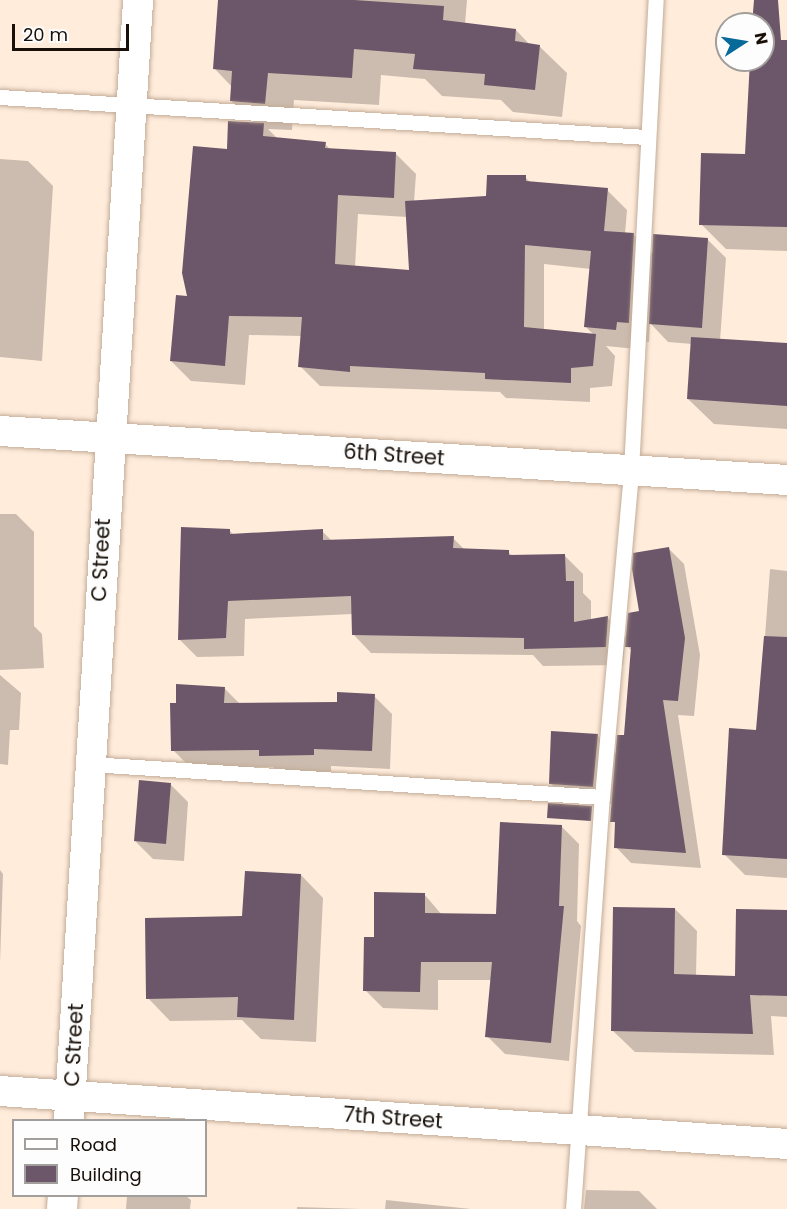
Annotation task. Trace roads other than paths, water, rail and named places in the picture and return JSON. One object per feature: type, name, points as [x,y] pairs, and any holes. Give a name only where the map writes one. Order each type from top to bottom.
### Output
[{"type":"street","name":"C Street","points":[[70,1108],[108,438],[138,0]]},
{"type":"street","name":"6th Street","points":[[0,431],[787,480]]},
{"type":"street","name":"7th Street","points":[[0,1091],[70,1108],[578,1130],[787,1144]]},
{"type":"lane","points":[[573,1209],[602,797],[631,470],[656,0]]},
{"type":"lane","points":[[0,97],[647,137]]},
{"type":"lane","points":[[90,764],[602,797]]}]
